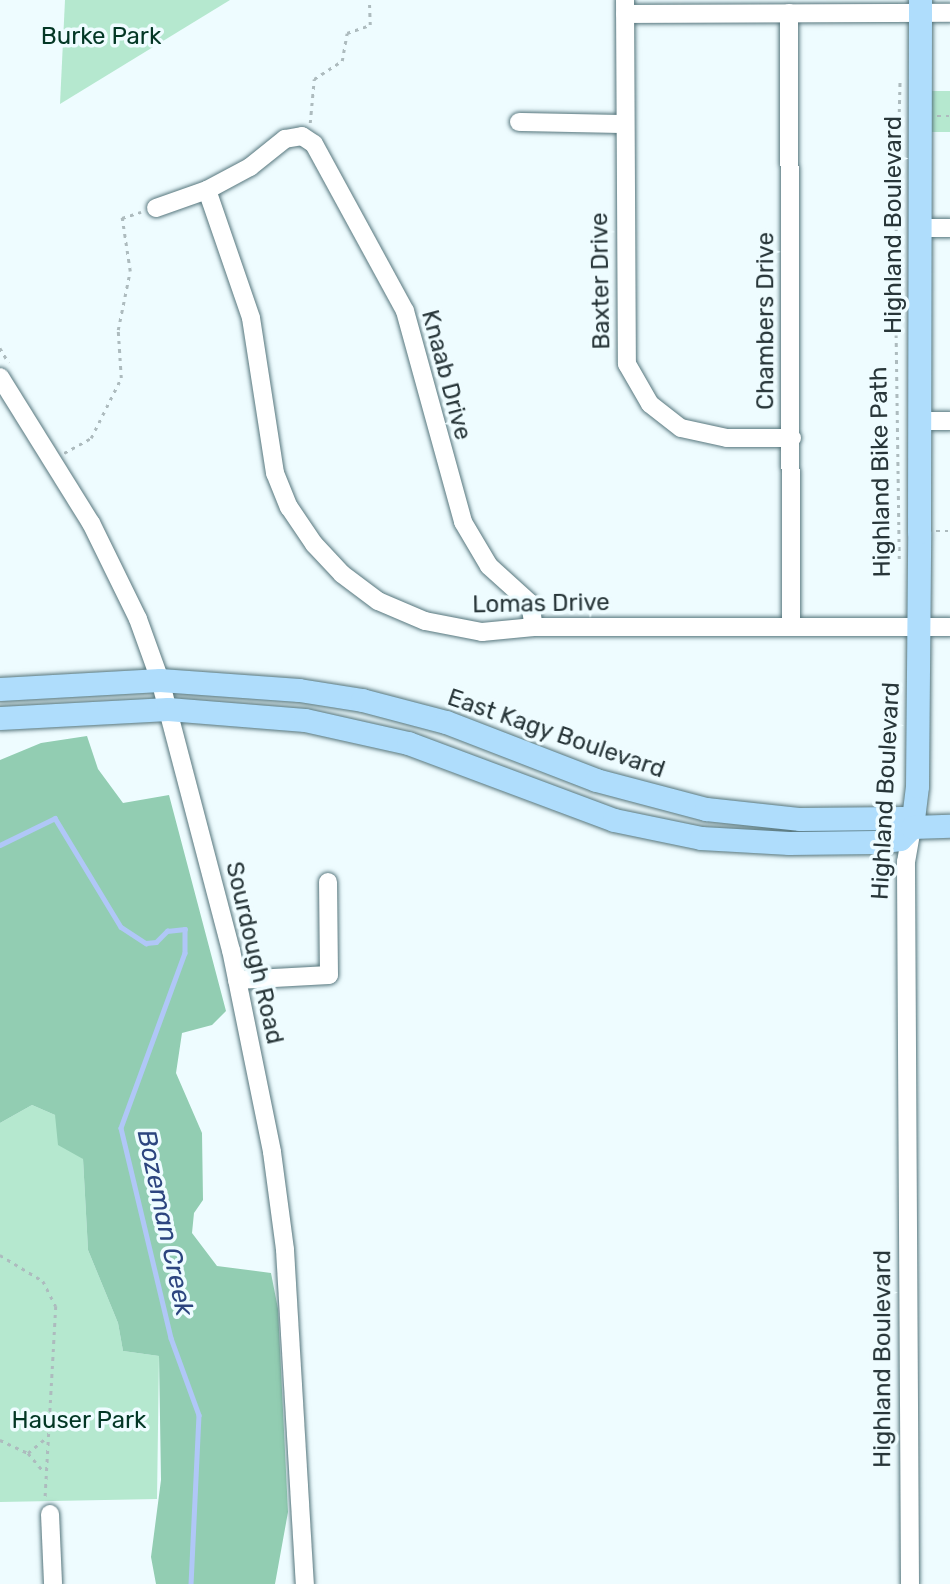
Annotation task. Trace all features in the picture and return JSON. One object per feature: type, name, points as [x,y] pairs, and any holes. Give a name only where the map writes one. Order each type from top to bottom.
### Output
[{"type":"main road","name":"Highland Boulevard","points":[[912,827],[918,627],[920,7]]},
{"type":"main road","name":"East Kagy Boulevard","points":[[0,689],[160,680],[299,690],[362,700],[446,722],[596,780],[706,810],[800,819],[902,818],[912,827]]},
{"type":"main road","points":[[0,718],[168,709],[305,720],[365,732],[614,820],[701,838],[789,844],[876,842],[900,839],[912,827],[950,826]]},
{"type":"street","points":[[625,7],[789,13],[920,7],[950,13]]},
{"type":"street","name":"Baxter Drive","points":[[625,7],[624,346],[635,383],[650,404],[681,428],[727,438],[792,438]]},
{"type":"street","name":"Chambers Drive","points":[[789,13],[791,627]]},
{"type":"street","points":[[519,122],[624,124]]},
{"type":"street","points":[[156,208],[207,190],[250,167],[285,139],[304,136]]},
{"type":"street","name":"Knaab Drive","points":[[304,136],[322,155],[405,311],[463,522],[489,566],[530,603],[534,627]]},
{"type":"street","name":"Lomas Drive","points":[[207,190],[251,318],[275,473],[289,507],[314,544],[342,574],[379,601],[425,621],[482,632],[534,627],[950,627]]},
{"type":"street","points":[[920,228],[950,228]]},
{"type":"street","name":"Sourdough Road","points":[[0,377],[91,523],[138,619],[168,709],[237,980],[272,1152],[285,1250],[305,1584]]},
{"type":"street","points":[[919,421],[950,421]]},
{"type":"street","name":"Highland Boulevard","points":[[910,1584],[906,862],[912,827]]},
{"type":"street","points":[[237,980],[330,975],[328,882]]},
{"type":"street","points":[[50,1514],[53,1584]]},
{"type":"path","points":[[304,136],[314,111],[310,90],[314,79],[342,61],[346,33],[370,25],[369,0]]},
{"type":"path","name":"Highland Bike Path","points":[[900,573],[895,265],[901,66]]},
{"type":"path","points":[[64,453],[91,438],[121,378],[118,330],[130,271],[122,218],[156,208]]},
{"type":"path","points":[[0,1255],[43,1281],[57,1306],[44,1498],[50,1514]]},
{"type":"path","points":[[28,1453],[48,1436]]},
{"type":"path","points":[[0,1440],[28,1453],[45,1472]]},
{"type":"green space","name":"Burke Park","points":[[65,0],[230,0],[60,104]]},
{"type":"green space","points":[[931,91],[950,91],[950,132],[931,132]]},
{"type":"green space","points":[[87,736],[98,769],[123,803],[169,795],[226,1011],[212,1025],[182,1033],[176,1073],[202,1133],[203,1200],[194,1213],[192,1233],[217,1266],[271,1273],[278,1309],[288,1512],[275,1584],[156,1584],[151,1557],[161,1480],[159,1356],[123,1351],[118,1323],[88,1250],[83,1159],[58,1145],[55,1115],[32,1105],[0,1123],[0,760],[41,743]]},
{"type":"green space","name":"Hauser Park","points":[[32,1105],[55,1115],[83,1159],[88,1250],[118,1323],[123,1351],[159,1356],[157,1499],[0,1502],[0,1123]]},
{"type":"waterway","name":"Bozeman Creek","points":[[0,845],[55,818],[121,927],[146,943],[156,942],[167,931],[185,929],[185,953],[121,1128],[171,1338],[199,1415],[191,1584]]}]
